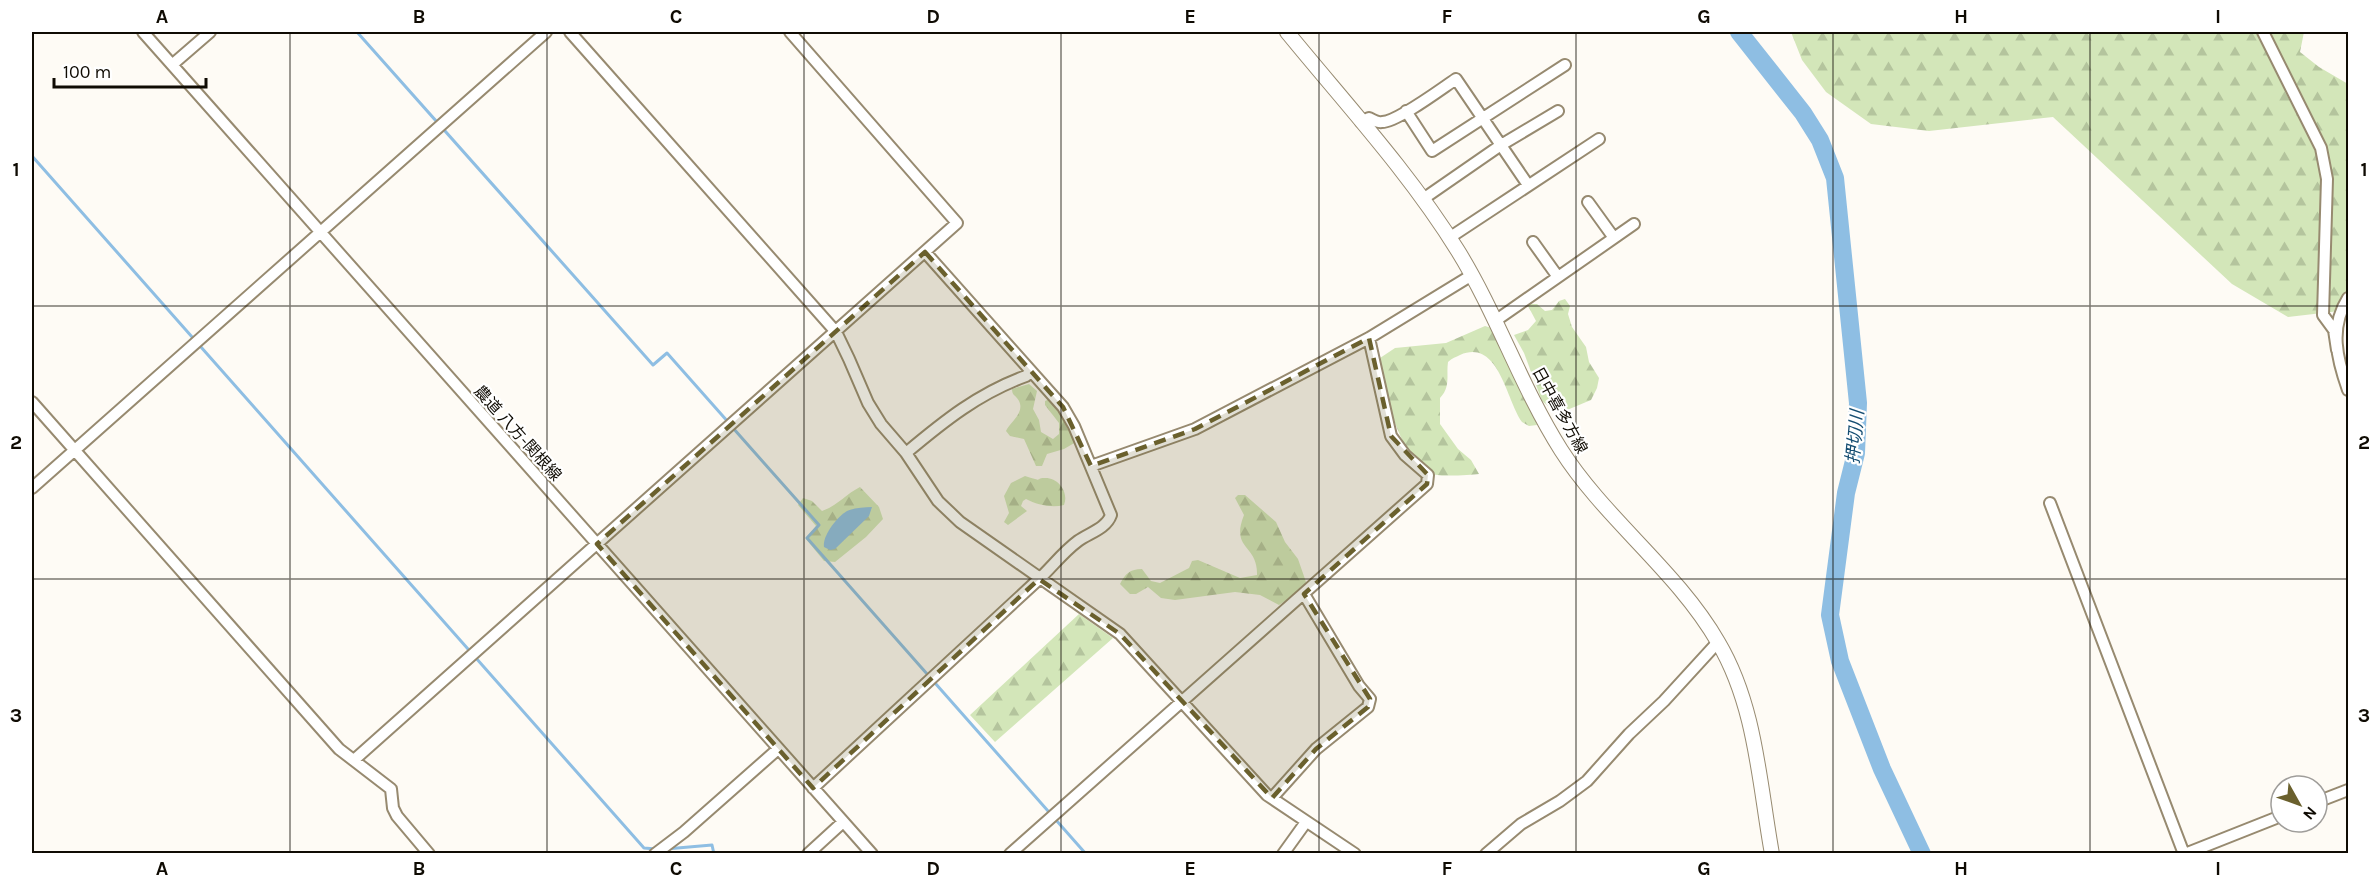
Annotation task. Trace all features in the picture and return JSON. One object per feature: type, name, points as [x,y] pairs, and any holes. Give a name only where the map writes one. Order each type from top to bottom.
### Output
[{"type":"main road","name":"日中喜多方線","points":[[1287,32],[1423,199],[1449,238],[1472,275],[1546,425],[1574,469],[1700,615],[1718,642],[1735,675],[1746,707],[1772,854]]},
{"type":"street","name":"農道 八方-関根線","points":[[143,32],[872,854]]},
{"type":"street","points":[[172,64],[210,32]]},
{"type":"street","points":[[32,488],[546,32]]},
{"type":"street","points":[[570,32],[836,332],[868,403],[881,424],[906,453],[938,501],[960,522],[1120,634],[1272,798],[1355,854]]},
{"type":"street","points":[[354,760],[957,223],[790,32]]},
{"type":"street","points":[[2263,32],[2320,148],[2327,179],[2323,315],[2334,330],[2340,367],[2349,390]]},
{"type":"street","points":[[1406,111],[1432,151],[1565,65]]},
{"type":"street","points":[[1361,122],[1369,118],[1379,123],[1385,122],[1456,79],[1528,184]]},
{"type":"street","points":[[1423,199],[1501,145],[1558,111]]},
{"type":"street","points":[[1449,238],[1599,139]]},
{"type":"street","points":[[1588,202],[1614,238]]},
{"type":"street","points":[[1495,321],[1634,224]]},
{"type":"street","points":[[1533,242],[1558,277]]},
{"type":"street","points":[[813,788],[1039,579],[1066,550],[1101,528],[1111,515],[1074,426],[1063,407],[925,252]]},
{"type":"street","points":[[1091,466],[1195,429],[1369,338],[1472,275]]},
{"type":"street","points":[[2337,350],[2338,322],[2341,311],[2349,298]]},
{"type":"street","points":[[1010,854],[1427,484],[1428,475],[1410,460],[1391,436],[1369,338]]},
{"type":"street","points":[[906,453],[989,390],[1026,376],[1030,372]]},
{"type":"street","points":[[32,402],[339,748],[391,789],[396,816],[429,854]]},
{"type":"street","points":[[2050,503],[2184,854],[2269,821]]},
{"type":"street","points":[[1272,798],[1316,749],[1368,707],[1370,699],[1359,686],[1304,594]]},
{"type":"street","points":[[1486,854],[1521,824],[1560,801],[1587,781],[1718,642]]},
{"type":"street","points":[[655,854],[684,832],[778,748]]},
{"type":"street","points":[[2329,798],[2349,790]]},
{"type":"street","points":[[808,854],[843,822]]},
{"type":"street","points":[[1283,854],[1306,822]]},
{"type":"highlighted area","points":[[925,252],[1063,407],[1091,466],[1195,429],[1369,338],[1391,436],[1428,475],[1427,484],[1304,594],[1370,699],[1368,707],[1316,749],[1272,798],[1120,634],[1039,579],[813,788],[597,544]]},
{"type":"green space","points":[[1791,32],[2304,32],[2300,52],[2319,67],[2348,84],[2348,310],[2288,317],[2232,284],[2053,117],[1929,131],[1871,124],[1826,92],[1802,60]]},
{"type":"green space","points":[[1565,299],[1570,306],[1568,314],[1572,327],[1586,347],[1589,362],[1599,378],[1591,400],[1567,410],[1553,410],[1542,401],[1524,353],[1514,335],[1528,330],[1536,321],[1527,304],[1537,304],[1545,311],[1552,310],[1559,301]]},
{"type":"green space","points":[[1485,326],[1495,329],[1517,376],[1521,394],[1530,402],[1537,425],[1529,426],[1522,422],[1493,363],[1484,355],[1473,352],[1460,355],[1448,362],[1446,390],[1440,398],[1440,424],[1458,449],[1471,460],[1479,474],[1449,476],[1433,474],[1421,466],[1402,439],[1385,389],[1380,358],[1395,348],[1446,343]]},
{"type":"green space","points":[[1029,384],[1037,391],[1033,409],[1039,420],[1041,432],[1053,439],[1059,434],[1059,423],[1045,405],[1045,401],[1052,398],[1059,405],[1076,442],[1064,449],[1047,454],[1042,466],[1036,466],[1024,439],[1010,436],[1006,431],[1020,409],[1019,401],[1012,389]]},
{"type":"green space","points":[[1025,476],[1038,480],[1049,478],[1054,480],[1064,491],[1064,505],[1045,505],[1026,499],[1021,506],[1027,511],[1008,525],[1004,522],[1009,513],[1004,496],[1011,483]]},
{"type":"green space","points":[[860,487],[879,507],[883,519],[866,537],[835,562],[824,561],[806,539],[816,526],[798,505],[803,498],[812,501],[822,511]]},
{"type":"green space","points":[[1238,495],[1245,495],[1276,522],[1285,542],[1298,559],[1306,582],[1303,589],[1279,605],[1260,595],[1235,592],[1175,600],[1161,598],[1148,587],[1136,594],[1130,594],[1120,584],[1128,573],[1142,569],[1151,581],[1160,583],[1189,568],[1192,561],[1198,560],[1240,578],[1257,575],[1253,557],[1240,535],[1244,515],[1235,498]]},
{"type":"green space","points":[[1079,614],[1113,638],[995,742],[970,715]]},
{"type":"water","points":[[872,507],[869,516],[835,549],[830,550],[824,547],[828,532],[843,514],[853,509]]},
{"type":"waterway","points":[[357,32],[653,365],[667,353],[729,423]]},
{"type":"waterway","name":"押切川","points":[[1739,32],[1803,113],[1820,140],[1835,178],[1858,403],[1856,453],[1846,493],[1830,615],[1840,661],[1882,769],[1922,854]]},
{"type":"waterway","points":[[32,156],[644,848],[656,849]]},
{"type":"waterway","points":[[733,428],[819,525],[807,538],[1086,854]]},
{"type":"waterway","points":[[666,849],[712,845],[714,854]]}]
